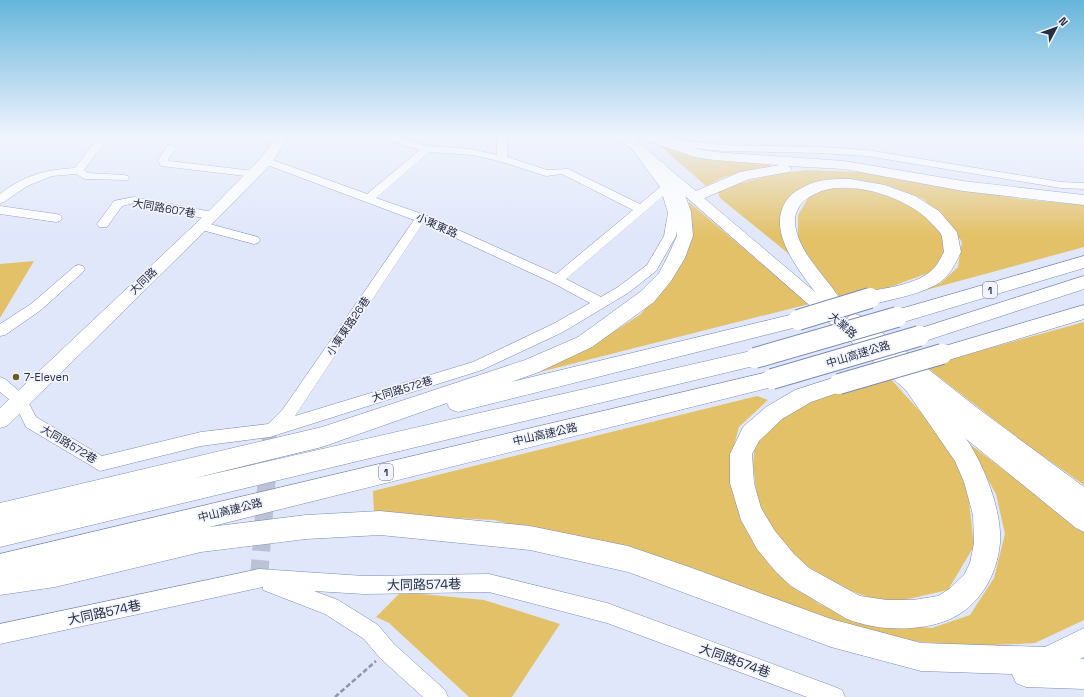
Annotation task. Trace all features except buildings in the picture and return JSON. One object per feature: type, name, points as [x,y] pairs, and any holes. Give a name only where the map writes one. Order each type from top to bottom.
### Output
[{"type":"highway","points":[[322,437],[532,366],[586,342],[648,297],[665,277],[676,258],[685,236],[683,212],[676,192],[661,171]]},
{"type":"highway","points":[[700,195],[745,175],[772,171]]},
{"type":"highway","points":[[875,171],[963,186],[1084,200]]},
{"type":"highway","points":[[0,515],[798,320],[910,287],[927,281],[941,273],[952,255],[952,240],[946,228],[928,210],[901,195],[870,185],[830,184],[810,188],[793,201],[787,222],[791,239],[804,263],[832,301]]},
{"type":"highway","name":"1","points":[[0,536],[755,358],[1084,262]]},
{"type":"highway","name":"中山高速公路","points":[[0,567],[274,498],[772,379],[919,336],[1084,282]]},
{"type":"highway","points":[[914,386],[964,455],[976,482],[985,515],[987,543],[982,567],[973,584],[960,599],[941,610],[913,614],[886,614],[858,608],[800,577],[785,563],[766,540],[750,512],[742,483],[741,454],[751,434],[774,413],[798,399],[839,384],[1084,312]]},
{"type":"highway","points":[[0,582],[55,574],[201,540],[306,527],[380,523],[530,538],[628,559],[692,581],[831,633],[921,657],[1027,673],[1084,674]]},
{"type":"highway","points":[[921,657],[1047,660],[1084,642]]},
{"type":"main road","name":"大同路","points":[[0,420],[207,221],[257,171]]},
{"type":"main road","name":"大業路","points":[[665,171],[700,195],[914,386],[1084,521]]},
{"type":"main road","name":"大業路","points":[[670,171],[969,413],[1084,500]]},
{"type":"street","points":[[0,200],[12,190],[50,173],[78,171],[85,176],[124,178]]},
{"type":"street","points":[[223,171],[254,174]]},
{"type":"street","name":"小東東路","points":[[292,171],[422,218],[557,280],[601,303]]},
{"type":"street","points":[[368,199],[402,171]]},
{"type":"street","points":[[538,171],[546,173],[564,171],[641,209]]},
{"type":"street","name":"大同路572巷","points":[[20,400],[31,422],[100,464],[201,439],[270,430],[477,366],[558,328],[623,290],[652,268],[670,236],[674,213],[666,188],[654,171]]},
{"type":"street","points":[[973,171],[1061,185],[1084,186]]},
{"type":"street","points":[[557,280],[666,188]]},
{"type":"street","name":"大同路607巷","points":[[104,224],[118,203],[134,200],[207,221],[254,240]]},
{"type":"street","points":[[0,210],[56,218]]},
{"type":"street","name":"小東東路26巷","points":[[270,430],[288,414],[422,218]]},
{"type":"street","points":[[0,331],[36,307],[79,269]]},
{"type":"street","points":[[0,383],[20,400]]},
{"type":"street","points":[[259,578],[331,607],[371,632],[387,651],[438,697]]},
{"type":"street","name":"大同路574巷","points":[[0,634],[259,578],[364,585],[489,582],[607,613],[835,697]]},
{"type":"path","points":[[335,697],[387,651]]},
{"type":"shaded area","points":[[688,171],[754,171],[724,177],[706,186]]},
{"type":"shaded area","points":[[804,171],[859,172],[1021,199],[1084,205],[1084,247],[915,293],[941,283],[958,267],[962,242],[945,219],[923,199],[888,186],[822,181],[792,194],[782,211],[783,239],[794,258],[720,198],[718,192],[762,177]]},
{"type":"shaded area","points":[[829,188],[853,188],[876,192],[899,198],[924,211],[943,230],[944,252],[934,271],[887,288],[839,296],[807,257],[798,236],[798,215],[810,195]]},
{"type":"shaded area","points":[[689,202],[809,304],[528,375],[595,344],[641,314],[673,274],[692,226]]},
{"type":"shaded area","points":[[34,261],[0,318],[0,264]]},
{"type":"shaded area","points":[[1084,322],[1084,485],[1019,439],[925,366]]},
{"type":"shaded area","points":[[888,376],[942,436],[967,484],[974,546],[948,590],[886,604],[841,587],[805,565],[774,534],[757,498],[753,465],[755,441],[797,404]]},
{"type":"shaded area","points":[[757,396],[768,400],[739,427],[732,453],[735,483],[745,528],[770,566],[819,604],[865,622],[932,628],[970,615],[994,578],[1005,534],[996,494],[967,442],[1084,531],[1084,620],[1035,643],[975,646],[883,639],[700,573],[494,520],[374,514],[373,491]]},
{"type":"shaded area","points":[[401,592],[484,600],[560,624],[512,697],[469,697],[389,623],[376,617]]},
{"type":"tunnel","points":[[267,464],[270,430]]},
{"type":"tunnel","points":[[259,578],[268,463]]},
{"type":"place","name":"7-Eleven","points":[[16,377]]}]
